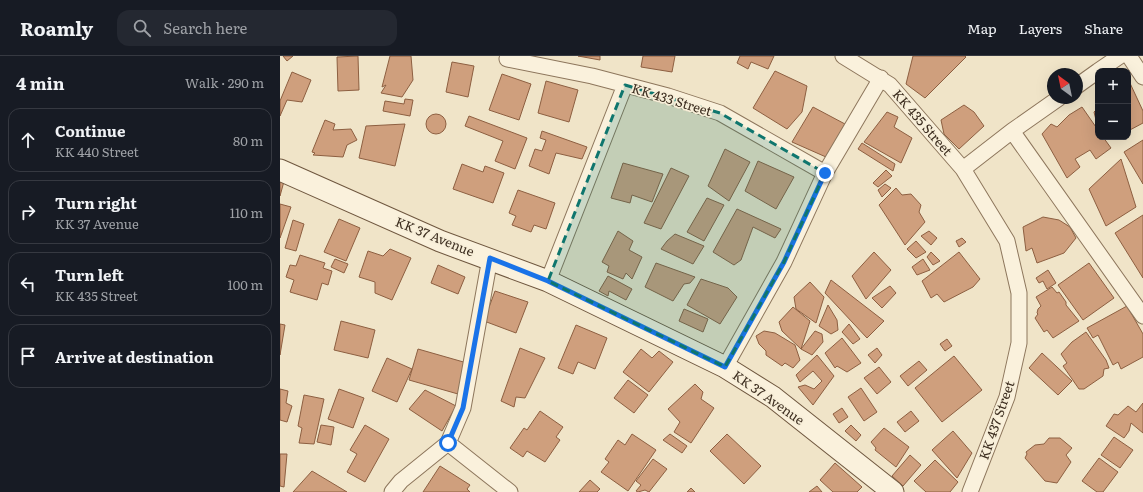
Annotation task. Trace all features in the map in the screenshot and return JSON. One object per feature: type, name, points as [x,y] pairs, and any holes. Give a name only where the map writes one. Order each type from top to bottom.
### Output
[{"type":"main road","name":"KK 37 Avenue","points":[[280,170],[440,241],[490,258],[548,281],[725,367],[773,397],[893,492]]},
{"type":"street","name":"KK 435 Street","points":[[843,56],[881,78],[890,85],[907,102],[963,169]]},
{"type":"street","points":[[1102,68],[1120,56]]},
{"type":"street","points":[[1129,56],[1143,77]]},
{"type":"street","name":"KK 433 Street","points":[[507,59],[592,76],[668,96],[720,114],[825,173]]},
{"type":"street","points":[[1083,82],[1095,73]]},
{"type":"street","name":"KK 435 Street","points":[[725,367],[784,262],[825,173],[881,78]]},
{"type":"street","points":[[548,281],[625,85]]},
{"type":"street","points":[[963,169],[1012,131],[1050,104]]},
{"type":"street","points":[[1012,131],[1143,316]]},
{"type":"street","name":"KK 437 Street","points":[[963,169],[1007,241],[1019,293],[1019,343],[1007,397],[970,492]]},
{"type":"street","points":[[392,492],[401,481],[448,443],[463,408],[490,258]]},
{"type":"street","points":[[448,443],[510,492]]},
{"type":"highlighted area","points":[[625,85],[720,113],[825,173],[784,262],[725,367],[548,281]]},
{"type":"building","points":[[283,56],[293,56],[287,61]]},
{"type":"building","points":[[358,56],[359,90],[338,91],[337,57]]},
{"type":"building","points":[[390,56],[411,56],[413,80],[402,97],[381,93],[386,85],[382,87]]},
{"type":"building","points":[[578,56],[600,56],[600,60]]},
{"type":"building","points":[[643,56],[675,56],[672,72],[641,67]]},
{"type":"building","points":[[740,56],[774,56],[768,69],[751,62],[748,69],[737,63]]},
{"type":"building","points":[[913,56],[966,57],[925,98],[906,84]]},
{"type":"building","points":[[452,62],[474,66],[468,97],[446,92]]},
{"type":"building","points":[[775,71],[807,86],[802,112],[787,129],[753,108]]},
{"type":"building","points":[[292,72],[311,80],[302,102],[287,100],[280,116],[280,101]]},
{"type":"building","points":[[502,74],[531,84],[519,120],[489,110]]},
{"type":"building","points":[[546,81],[578,90],[569,122],[538,113]]},
{"type":"building","points":[[1131,85],[1143,111],[1143,123],[1131,129]]},
{"type":"building","points":[[405,99],[413,100],[410,116],[383,111],[385,101],[404,104]]},
{"type":"building","points":[[964,105],[974,112],[984,126],[959,149],[944,134],[941,120]]},
{"type":"building","points":[[813,107],[845,124],[826,157],[792,142]]},
{"type":"building","points":[[1082,107],[1095,126],[1095,140],[1105,140],[1111,148],[1096,159],[1090,150],[1075,159],[1080,167],[1067,178],[1042,134],[1051,124],[1057,127],[1069,115]]},
{"type":"building","points":[[887,112],[898,117],[894,127],[912,138],[901,163],[864,142]]},
{"type":"building","points":[[436,114],[443,117],[446,124],[443,131],[436,134],[429,131],[426,124],[429,117]]},
{"type":"building","points":[[469,116],[527,138],[515,169],[495,161],[503,141],[465,126]]},
{"type":"building","points":[[325,120],[335,124],[333,130],[351,129],[357,140],[347,145],[343,157],[313,155],[315,153],[312,152]]},
{"type":"building","points":[[405,124],[395,166],[359,158],[366,126]]},
{"type":"building","points":[[542,131],[587,147],[582,159],[556,153],[549,174],[529,166],[535,149],[542,151],[546,140],[540,138]]},
{"type":"building","points":[[1143,140],[1143,184],[1124,152]]},
{"type":"building","points":[[862,143],[895,164],[893,171],[858,149]]},
{"type":"building","points":[[725,149],[750,162],[729,201],[708,186]]},
{"type":"building","points":[[1121,159],[1136,207],[1106,226],[1089,189]]},
{"type":"building","points":[[758,161],[794,177],[776,209],[745,191]]},
{"type":"building","points":[[623,163],[663,174],[652,202],[632,195],[630,203],[611,198]]},
{"type":"building","points":[[462,164],[483,172],[485,166],[504,173],[493,203],[453,189]]},
{"type":"building","points":[[671,168],[689,176],[661,229],[644,223]]},
{"type":"building","points":[[886,170],[892,176],[878,187],[873,183]]},
{"type":"building","points":[[280,173],[286,174],[280,196]]},
{"type":"building","points":[[885,184],[891,188],[882,197],[878,190]]},
{"type":"building","points":[[896,188],[902,195],[911,194],[921,205],[919,212],[925,222],[905,245],[879,205]]},
{"type":"building","points":[[518,190],[555,203],[546,229],[534,225],[531,232],[512,225],[516,216],[509,213]]},
{"type":"building","points":[[707,198],[724,205],[704,241],[687,232]]},
{"type":"building","points":[[280,204],[291,207],[280,238]]},
{"type":"building","points":[[737,209],[781,229],[775,238],[753,227],[741,260],[734,265],[713,252]]},
{"type":"building","points":[[1143,215],[1143,278],[1115,233]]},
{"type":"building","points":[[1043,217],[1059,220],[1070,227],[1076,238],[1064,253],[1037,263],[1032,248],[1026,251],[1023,227]]},
{"type":"building","points":[[339,219],[360,228],[346,261],[324,252]]},
{"type":"building","points":[[293,220],[304,224],[296,251],[285,248]]},
{"type":"building","points":[[618,231],[633,241],[629,250],[642,257],[632,279],[626,273],[623,279],[607,272],[609,266],[602,262]]},
{"type":"building","points":[[929,231],[937,238],[931,245],[921,236]]},
{"type":"building","points":[[675,234],[704,246],[693,264],[661,249]]},
{"type":"building","points":[[962,238],[966,242],[959,247],[956,241]]},
{"type":"building","points":[[916,241],[926,252],[916,258],[907,249]]},
{"type":"building","points":[[390,249],[411,258],[392,300],[375,293],[375,282],[359,277],[368,251],[383,256]]},
{"type":"building","points":[[874,252],[891,270],[866,299],[852,276]]},
{"type":"building","points":[[931,252],[940,261],[933,265],[927,257]]},
{"type":"building","points":[[959,252],[980,279],[973,287],[944,302],[937,294],[931,298],[922,281]]},
{"type":"building","points":[[300,255],[325,263],[323,268],[332,271],[328,285],[322,283],[317,300],[290,292],[294,280],[286,277],[290,265],[296,266]]},
{"type":"building","points":[[335,259],[348,264],[344,273],[331,267]]},
{"type":"building","points":[[923,259],[930,270],[917,275],[912,267]]},
{"type":"building","points":[[656,263],[695,277],[690,283],[684,284],[673,301],[645,287]]},
{"type":"building","points":[[1089,263],[1114,298],[1083,320],[1058,285]]},
{"type":"building","points":[[438,265],[465,277],[458,294],[431,283]]},
{"type":"building","points":[[1048,270],[1056,283],[1047,289],[1043,281],[1039,283],[1036,278]]},
{"type":"building","points":[[608,276],[632,289],[626,300],[609,291],[608,296],[599,291]]},
{"type":"building","points":[[701,279],[728,288],[737,297],[720,324],[687,305]]},
{"type":"building","points":[[831,280],[884,321],[867,338],[825,293]]},
{"type":"building","points":[[810,282],[824,297],[816,323],[796,309],[794,297]]},
{"type":"building","points":[[890,286],[896,293],[882,308],[872,298]]},
{"type":"building","points":[[1052,287],[1057,293],[1059,292],[1066,302],[1066,305],[1079,321],[1053,338],[1047,330],[1044,332],[1035,318],[1038,314],[1038,309],[1041,306],[1036,297]]},
{"type":"building","points":[[495,291],[528,302],[516,333],[484,321]]},
{"type":"building","points":[[828,305],[837,320],[838,330],[831,334],[819,326]]},
{"type":"building","points":[[1127,306],[1143,334],[1143,357],[1121,369],[1118,362],[1113,365],[1098,335],[1093,338],[1087,328]]},
{"type":"building","points":[[793,307],[810,321],[801,349],[782,331],[779,322]]},
{"type":"building","points":[[684,309],[708,319],[703,332],[679,321]]},
{"type":"building","points":[[341,321],[375,330],[368,358],[334,350]]},
{"type":"building","points":[[280,324],[285,325],[280,355]]},
{"type":"building","points":[[849,324],[860,339],[853,344],[842,332]]},
{"type":"building","points":[[576,325],[607,338],[595,369],[578,362],[573,374],[558,368]]},
{"type":"building","points":[[764,331],[775,333],[795,345],[800,360],[793,368],[785,363],[782,366],[766,355],[766,351],[759,344],[756,336]]},
{"type":"building","points":[[815,331],[822,334],[823,342],[812,355],[801,349]]},
{"type":"building","points":[[1086,332],[1106,360],[1109,368],[1104,369],[1103,376],[1084,389],[1079,389],[1063,366],[1067,363],[1061,354],[1072,342]]},
{"type":"building","points":[[842,338],[861,363],[847,372],[837,366],[835,368],[825,353]]},
{"type":"building","points":[[947,339],[952,346],[945,351],[940,344]]},
{"type":"building","points":[[520,348],[545,358],[525,398],[516,397],[514,407],[501,401]]},
{"type":"building","points":[[877,348],[882,355],[875,363],[868,355]]},
{"type":"building","points":[[418,349],[467,363],[458,394],[409,380]]},
{"type":"building","points":[[641,349],[652,358],[659,351],[673,362],[649,392],[623,372]]},
{"type":"building","points":[[1042,353],[1072,381],[1058,395],[1029,368]]},
{"type":"building","points":[[817,355],[834,376],[813,405],[798,387],[805,385],[814,389],[822,381],[813,371],[800,382],[796,375]]},
{"type":"building","points":[[954,356],[982,390],[942,422],[915,388]]},
{"type":"building","points":[[387,358],[412,369],[397,402],[372,391]]},
{"type":"building","points":[[919,361],[927,370],[908,386],[900,376]]},
{"type":"building","points":[[879,367],[891,382],[877,394],[864,378]]},
{"type":"building","points":[[628,380],[648,395],[634,413],[614,398]]},
{"type":"building","points":[[695,384],[703,392],[701,399],[714,408],[691,443],[674,432],[680,422],[668,409]]},
{"type":"building","points":[[861,388],[877,412],[864,421],[848,397]]},
{"type":"building","points":[[280,389],[288,391],[286,403],[292,406],[287,422],[280,420]]},
{"type":"building","points":[[339,389],[364,398],[353,428],[328,419]]},
{"type":"building","points":[[425,390],[456,406],[442,431],[409,409]]},
{"type":"building","points":[[304,395],[324,399],[314,444],[299,443],[302,428],[298,426]]},
{"type":"building","points":[[1143,403],[1143,433],[1131,423],[1129,431],[1124,438],[1106,426],[1114,414],[1118,415],[1128,406],[1136,412]]},
{"type":"building","points":[[842,408],[848,417],[839,423],[833,414]]},
{"type":"building","points":[[540,411],[563,427],[556,437],[560,440],[545,462],[527,451],[523,457],[510,448],[524,428],[527,430]]},
{"type":"building","points":[[911,411],[919,421],[905,432],[897,422]]},
{"type":"building","points":[[321,425],[334,427],[331,445],[317,442]]},
{"type":"building","points":[[365,425],[389,439],[365,482],[347,472],[357,454],[350,450]]},
{"type":"building","points":[[851,425],[861,435],[856,441],[845,431]]},
{"type":"building","points":[[884,428],[909,447],[896,467],[875,450],[876,448],[871,442]]},
{"type":"building","points":[[953,431],[972,453],[957,478],[932,450]]},
{"type":"building","points":[[632,434],[656,450],[628,491],[601,472],[609,462],[605,459],[618,440],[625,445]]},
{"type":"building","points":[[670,434],[687,446],[682,453],[663,440]]},
{"type":"building","points":[[727,434],[761,466],[744,484],[710,451]]},
{"type":"building","points":[[1114,437],[1133,450],[1120,468],[1101,455]]},
{"type":"building","points":[[1049,438],[1060,438],[1072,448],[1066,455],[1071,462],[1057,483],[1045,481],[1025,458],[1027,454],[1026,452],[1035,445],[1044,444]]},
{"type":"building","points":[[280,454],[287,454],[284,487],[280,486]]},
{"type":"building","points":[[910,455],[921,465],[903,486],[892,476]]},
{"type":"building","points":[[1099,458],[1118,472],[1103,492],[1097,492],[1082,481]]},
{"type":"building","points":[[653,459],[667,469],[649,492],[645,490],[638,492],[636,491],[641,485],[636,481]]},
{"type":"building","points":[[935,460],[958,482],[950,492],[926,492],[914,481]]},
{"type":"building","points":[[835,463],[862,487],[857,492],[833,492],[820,480]]},
{"type":"building","points":[[440,466],[470,485],[467,489],[470,492],[423,492]]},
{"type":"building","points":[[312,471],[347,492],[293,492]]},
{"type":"building","points":[[590,480],[600,489],[597,492],[579,492]]},
{"type":"building","points":[[817,486],[822,492],[809,492]]},
{"type":"building","points":[[691,488],[695,492],[687,492]]},
{"type":"route","points":[[448,443],[463,408],[490,258],[548,281],[725,367],[784,262],[825,173]]}]
